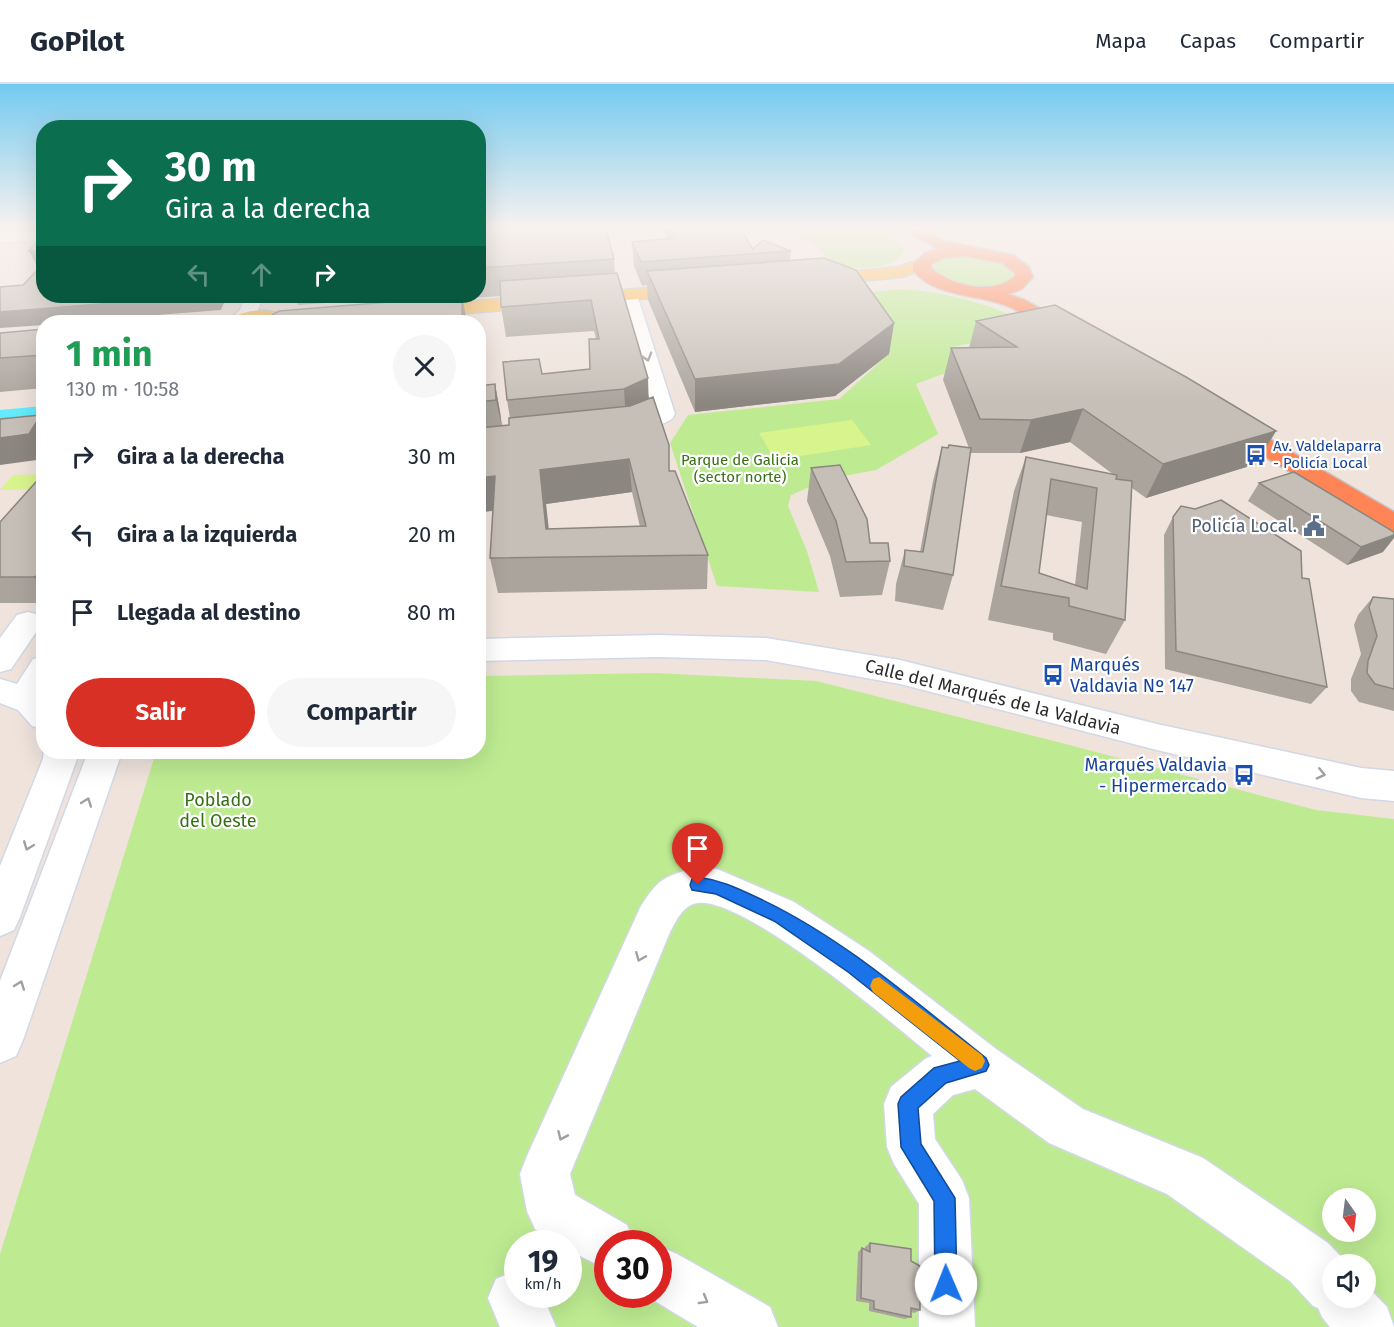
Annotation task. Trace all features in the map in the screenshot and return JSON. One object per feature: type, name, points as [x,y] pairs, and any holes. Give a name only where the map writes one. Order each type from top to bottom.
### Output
[{"type":"highway","points":[[949,287],[980,291],[1018,304],[1086,336],[1034,301],[1024,287]]},
{"type":"highway","points":[[980,291],[1010,287]]},
{"type":"highway","points":[[1394,509],[1212,410],[1394,523]]},
{"type":"main road","points":[[413,315],[704,292],[630,301],[415,315]]},
{"type":"street","points":[[598,433],[632,430],[664,414],[630,301]]},
{"type":"street","points":[[270,303],[267,310],[273,315]]},
{"type":"street","name":"Calle del Marqués de la Valdavia","points":[[486,630],[672,630],[770,633],[904,653],[1269,742],[1394,764]]},
{"type":"street","name":"Calle del Marqués de la Valdavia","points":[[486,650],[659,646],[766,649],[900,672],[1157,737],[1361,783],[1394,786]]},
{"type":"street","points":[[25,703],[36,681]]},
{"type":"street","points":[[0,917],[60,759]]},
{"type":"street","points":[[0,1040],[102,759]]},
{"type":"street","points":[[594,1236],[553,1211],[545,1174],[655,907],[675,892],[698,885],[717,887],[780,915],[854,966],[980,1065],[1066,1126],[1185,1176],[1310,1262],[1322,1276]]},
{"type":"street","points":[[947,1327],[944,1198],[911,1147],[908,1104],[941,1075],[980,1065]]},
{"type":"street","points":[[672,1281],[750,1327]]},
{"type":"street","points":[[1350,1308],[1367,1327]]},
{"type":"green space","name":"Parque de Galicia (sector norte)","points":[[903,289],[956,297],[990,307],[1039,329],[953,347],[964,366],[916,384],[938,434],[876,470],[828,479],[791,495],[788,506],[807,551],[819,592],[717,586],[670,443],[688,415],[839,399],[890,353],[851,294]]},
{"type":"green space","points":[[852,420],[871,445],[775,460],[759,433]]},
{"type":"green space","points":[[36,474],[36,489],[0,490],[13,475]]},
{"type":"green space","name":"Poblado del Oeste","points":[[655,673],[816,681],[1316,810],[1394,819],[1394,1327],[0,1327],[0,1254],[154,759],[486,759],[486,676]]},
{"type":"water","points":[[36,407],[36,421],[0,424],[0,410]]},
{"type":"building","points":[[0,287],[36,287],[36,303],[113,303],[0,312]]},
{"type":"building","points":[[500,287],[621,287],[648,378],[624,389],[507,400],[503,362],[539,359],[542,374],[590,369],[589,339],[599,339],[591,300],[501,307]]},
{"type":"building","points":[[654,287],[868,287],[894,323],[839,364],[695,379]]},
{"type":"building","points":[[377,303],[462,303],[462,315],[272,315],[279,311]]},
{"type":"building","points":[[1055,305],[1186,377],[1276,431],[1163,464],[1083,409],[1031,420],[980,419],[951,348],[1017,347],[976,321]]},
{"type":"building","points":[[36,330],[36,356],[0,358],[0,333]]},
{"type":"building","points":[[495,384],[496,400],[486,401],[486,385]]},
{"type":"building","points":[[653,397],[669,445],[669,471],[675,471],[708,555],[490,558],[495,476],[486,477],[486,427],[509,425],[509,418],[630,406]],"holes":[[[629,459],[646,526],[546,529],[540,470]]]},
{"type":"building","points":[[36,415],[36,423],[29,434],[0,438],[0,419]]},
{"type":"building","points":[[949,445],[971,448],[953,575],[904,566],[905,550],[923,552],[942,447],[948,448]]},
{"type":"building","points":[[1026,457],[1117,475],[1116,479],[1132,481],[1125,620],[1069,606],[1069,598],[1001,586]],"holes":[[[1051,479],[1097,488],[1087,589],[1039,573]]]},
{"type":"building","points":[[840,465],[867,519],[870,543],[888,543],[890,561],[846,562],[836,521],[811,468]]},
{"type":"building","points":[[1294,472],[1394,532],[1394,535],[1361,547],[1259,483]]},
{"type":"building","points":[[36,482],[36,576],[0,577],[0,522]]},
{"type":"building","points":[[1221,500],[1301,551],[1302,578],[1309,579],[1327,687],[1176,651],[1173,517],[1181,506],[1195,509]]},
{"type":"building","points":[[1373,597],[1394,599],[1394,689],[1375,684],[1367,673],[1368,661],[1377,636],[1369,607]]},
{"type":"building","points":[[870,1243],[911,1249],[911,1261],[920,1266],[920,1310],[911,1308],[911,1317],[874,1309],[874,1301],[861,1298],[862,1248],[870,1252]]},
{"type":"slow traffic","points":[[879,986],[975,1061]]},
{"type":"place","name":"Av. Valdelaparra - Policía Local","points":[[1256,455]]},
{"type":"place","name":"Policía Local.","points":[[1314,526]]},
{"type":"place","name":"Marqués Valdavia Nº 147","points":[[1053,675]]},
{"type":"place","name":"Marqués Valdavia - Hipermercado","points":[[1244,775]]},
{"type":"route","points":[[698,885],[717,887],[780,915],[854,966],[980,1065],[941,1075],[908,1104],[911,1147],[944,1198],[946,1284]]}]
